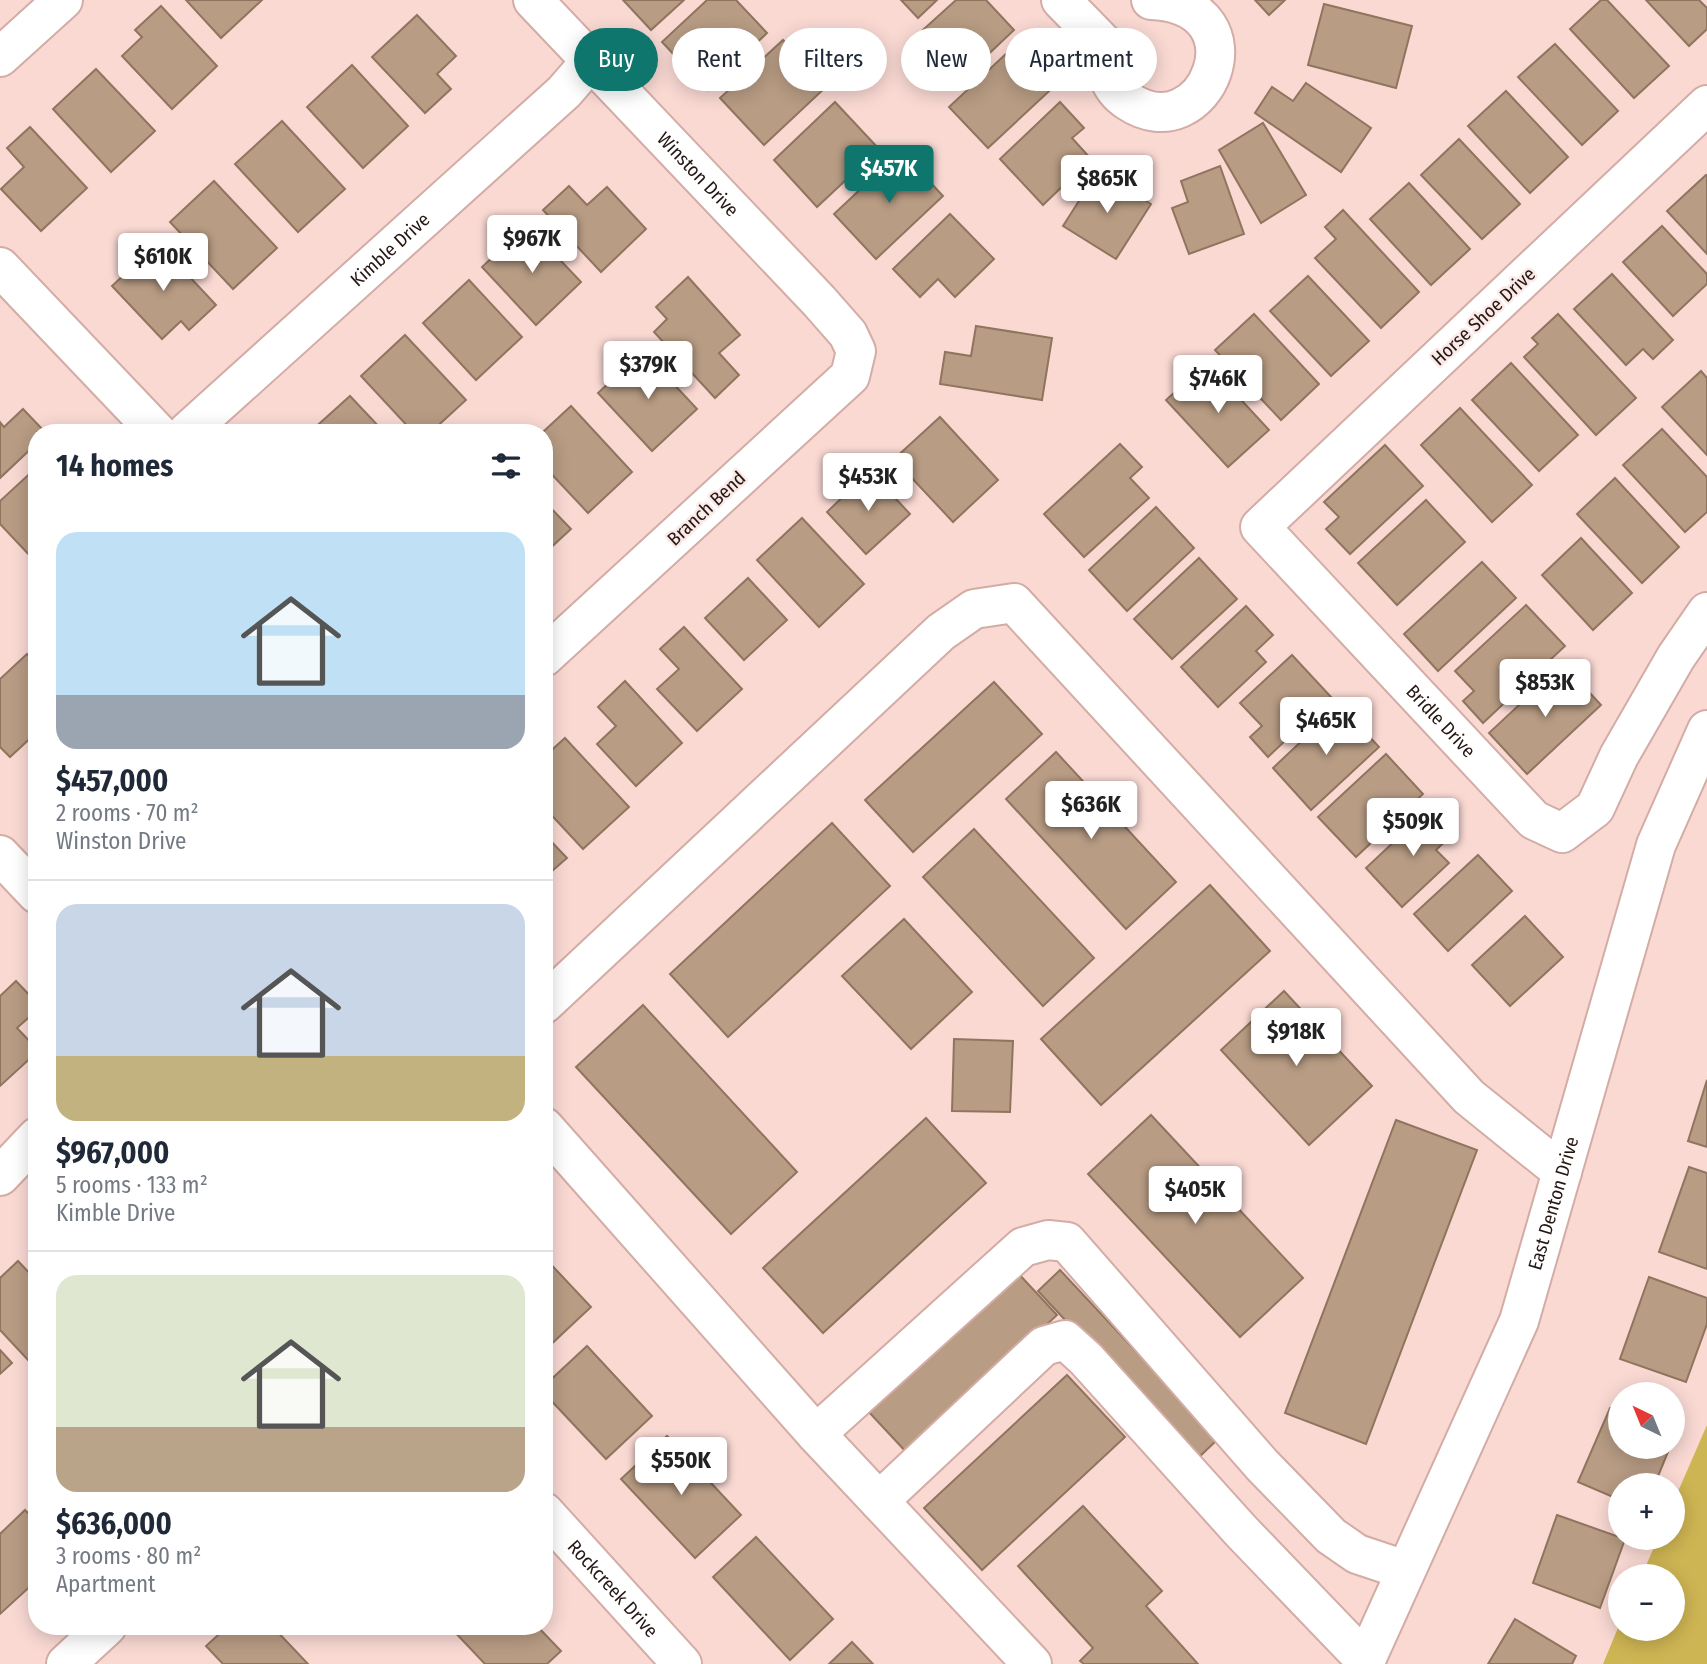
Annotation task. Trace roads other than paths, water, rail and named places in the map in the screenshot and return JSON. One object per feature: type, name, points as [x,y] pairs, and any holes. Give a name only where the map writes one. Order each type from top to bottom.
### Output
[{"type":"street","points":[[0,57],[63,0]]},
{"type":"street","name":"Winston Drive","points":[[533,0],[574,45]]},
{"type":"street","points":[[1061,0],[1105,45],[1104,63],[1109,81],[1121,96],[1136,107],[1155,111],[1174,110],[1191,102],[1205,89],[1213,72],[1216,54],[1212,36],[1203,19],[1188,7],[1171,0],[1151,0]]},
{"type":"street","name":"Kimble Drive","points":[[196,424],[574,80]]},
{"type":"street","name":"Winston Drive","points":[[618,91],[819,301],[848,334],[856,351]]},
{"type":"street","name":"Horse Shoe Drive","points":[[1260,527],[1707,105]]},
{"type":"street","points":[[0,267],[149,424]]},
{"type":"street","name":"Branch Bend","points":[[553,649],[850,376],[856,351]]},
{"type":"street","name":"Bridle Drive","points":[[1260,527],[1534,820],[1562,833],[1595,808],[1619,757],[1676,657],[1707,612]]},
{"type":"street","points":[[553,996],[941,632],[974,609],[1014,604],[1469,1097],[1562,1172]]},
{"type":"street","name":"East Denton Drive","points":[[1365,1662],[1519,1321],[1656,845],[1707,730]]},
{"type":"street","points":[[0,855],[28,885]]},
{"type":"street","points":[[553,1136],[816,1434],[1032,1664]]},
{"type":"street","points":[[0,1175],[28,1147]]},
{"type":"street","points":[[816,1434],[1023,1247],[1048,1240],[1067,1242],[1254,1455],[1331,1536],[1357,1554],[1405,1570]]},
{"type":"street","points":[[879,1501],[1044,1346],[1065,1340],[1086,1359],[1212,1499],[1365,1662]]},
{"type":"street","points":[[1212,1499],[1254,1455]]},
{"type":"street","points":[[1260,1550],[1301,1506]]},
{"type":"street","name":"Rockcreek Drive","points":[[553,1522],[682,1664]]}]
